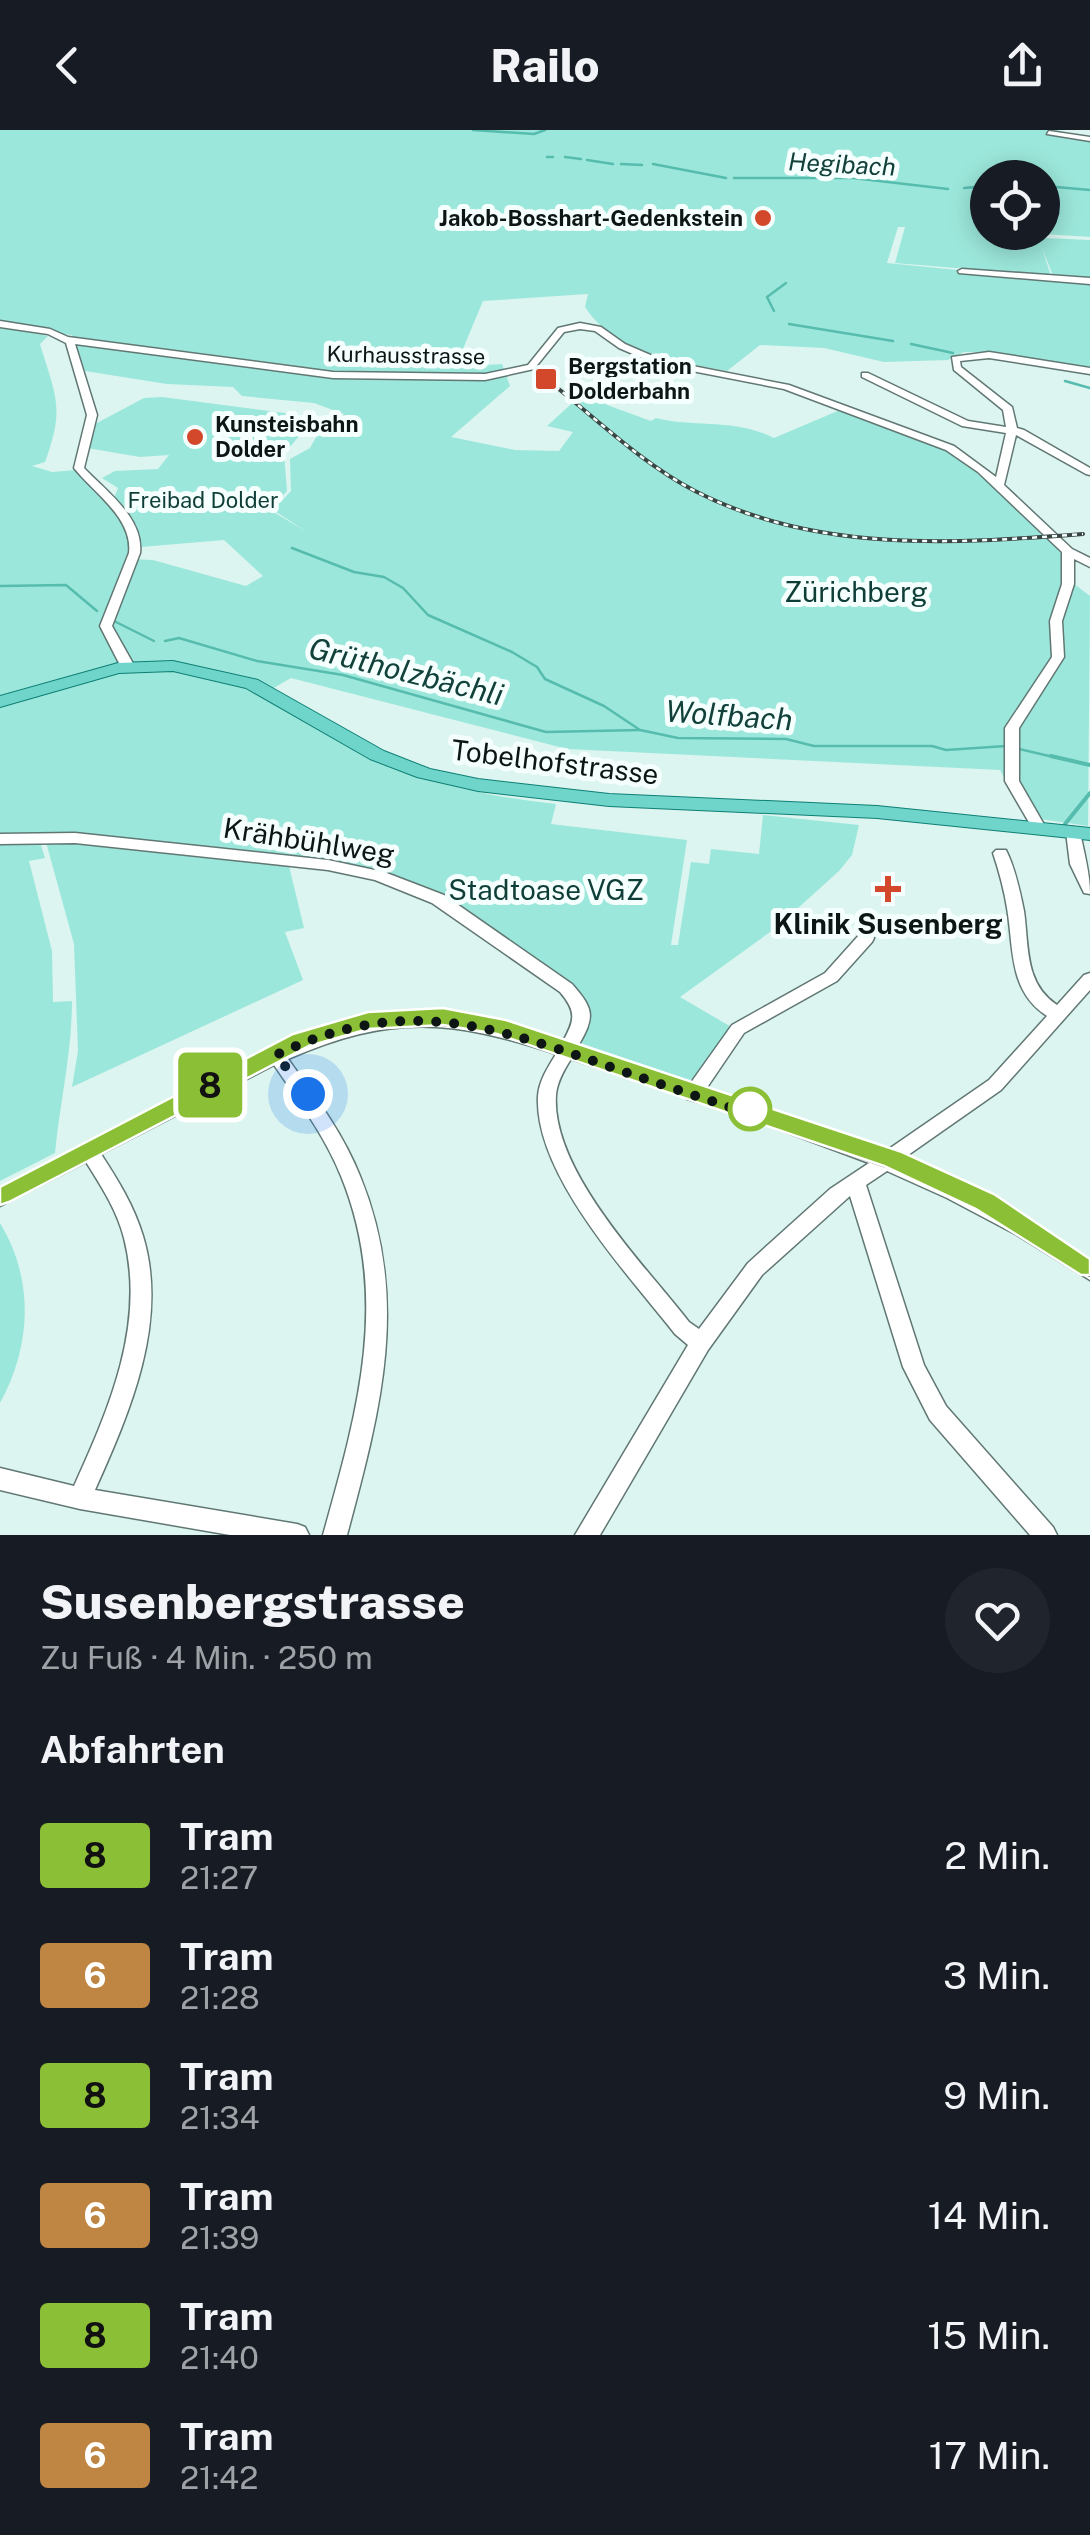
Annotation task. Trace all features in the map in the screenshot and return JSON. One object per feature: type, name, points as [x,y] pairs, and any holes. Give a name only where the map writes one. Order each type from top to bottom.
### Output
[{"type":"main road","name":"Tobelhofstrasse","points":[[0,702],[128,667],[172,666],[241,680],[376,755],[424,773],[478,785],[609,800],[834,809],[1082,833]]},
{"type":"street","points":[[1050,133],[1090,137]]},
{"type":"street","points":[[962,272],[1090,282]]},
{"type":"street","name":"Kurhausstrasse","points":[[0,324],[50,332],[69,340],[333,375],[485,377],[526,370],[561,330],[590,326],[659,362],[786,387],[924,437],[962,455],[1083,555]]},
{"type":"street","points":[[69,340],[92,415],[79,468],[112,498],[137,534],[136,560],[106,626],[128,667]]},
{"type":"street","points":[[999,486],[1012,431],[1008,409],[957,368],[955,359],[989,355],[1090,371]]},
{"type":"street","points":[[865,375],[966,424],[1012,431],[1090,472]]},
{"type":"street","points":[[1039,828],[1016,790],[1010,765],[1012,728],[1058,658],[1056,622],[1068,584],[1083,555]]},
{"type":"street","points":[[1082,833],[1078,864],[1090,889]]},
{"type":"street","name":"Krähbühlweg","points":[[0,839],[76,838],[328,866],[410,885],[488,932],[576,997],[581,1020],[546,1093],[547,1120],[560,1156],[582,1195],[682,1328],[701,1343]]},
{"type":"street","points":[[1001,852],[1013,892],[1022,977],[1038,1003],[1059,1015]]},
{"type":"street","points":[[694,1094],[738,1030],[831,977],[866,938]]},
{"type":"street","points":[[586,1535],[701,1343],[776,1247],[883,1160],[977,1100],[1090,978]]},
{"type":"street","points":[[0,1198],[276,1055],[337,1030],[412,1018],[483,1025],[883,1160],[972,1198],[1090,1271]]},
{"type":"street","points":[[276,1055],[308,1094],[349,1167],[365,1209],[375,1258],[378,1347],[373,1395],[336,1535]]},
{"type":"street","points":[[80,1498],[132,1373],[144,1302],[143,1271],[122,1203],[89,1151]]},
{"type":"street","points":[[856,1183],[914,1367],[938,1413],[1044,1535]]},
{"type":"street","points":[[0,1479],[80,1498],[297,1535]]},
{"type":"green space","name":"Zürichberg","points":[[0,130],[1057,130],[1090,140],[1090,237],[1060,235],[1060,160],[970,160],[970,250],[1043,250],[1051,276],[895,263],[905,227],[898,227],[887,263],[1090,283],[1090,369],[985,352],[964,352],[948,360],[884,362],[824,348],[760,345],[727,371],[668,359],[630,345],[597,323],[585,307],[588,294],[483,301],[460,356],[468,366],[502,364],[510,386],[451,437],[515,450],[559,451],[573,432],[547,426],[579,397],[573,391],[592,390],[607,405],[651,421],[656,418],[745,428],[774,438],[847,407],[962,455],[1065,551],[1065,577],[1090,596],[1088,826],[1026,817],[1000,770],[567,749],[291,678],[265,693],[333,738],[402,770],[475,791],[556,804],[551,824],[687,840],[671,945],[678,945],[691,862],[709,864],[711,849],[759,854],[763,815],[859,825],[852,855],[839,871],[777,927],[680,997],[733,1028],[698,1077],[689,1080],[583,1044],[579,1035],[586,1006],[467,913],[415,884],[388,875],[0,835]],"holes":[[[12,329],[72,335],[85,371],[167,384],[233,387],[242,396],[314,403],[344,414],[334,423],[324,423],[310,448],[290,459],[291,491],[273,510],[307,532],[270,510],[287,491],[284,454],[315,417],[162,397],[144,398],[95,424],[87,448],[140,457],[169,455],[158,469],[115,471],[102,478],[118,488],[114,498],[135,523],[141,547],[224,540],[263,576],[246,586],[153,560],[130,559],[133,537],[107,499],[76,470],[52,472],[32,466],[45,462],[55,428],[54,390],[40,344],[48,336]]]},
{"type":"green space","name":"Zürichberg","points":[[1060,239],[1090,240],[1090,278],[1054,278],[1043,250],[1060,250]]},
{"type":"green space","points":[[40,842],[45,858],[29,861],[52,951],[53,1002],[72,1001],[68,1058],[55,1153],[0,1181],[0,843]]},
{"type":"green space","points":[[46,842],[288,862],[304,928],[285,932],[303,980],[72,1087],[78,1051],[74,944]]},
{"type":"green space","points":[[0,1223],[19,1267],[25,1312],[18,1358],[0,1403]]},
{"type":"waterway","points":[[473,130],[534,134],[545,130]]},
{"type":"waterway","points":[[547,157],[553,157]]},
{"type":"waterway","points":[[565,157],[581,159]]},
{"type":"waterway","points":[[587,160],[613,164]]},
{"type":"waterway","points":[[621,164],[642,165]]},
{"type":"waterway","name":"Hegibach","points":[[653,164],[726,178]]},
{"type":"waterway","name":"Hegibach","points":[[734,178],[853,178],[948,189]]},
{"type":"waterway","name":"Hegibach","points":[[1060,187],[1090,190]]},
{"type":"waterway","name":"Hegibach","points":[[964,188],[970,188]]},
{"type":"waterway","points":[[774,311],[767,297],[786,283]]},
{"type":"waterway","points":[[789,324],[893,341]]},
{"type":"waterway","points":[[911,344],[953,353]]},
{"type":"waterway","points":[[1065,381],[1090,388]]},
{"type":"waterway","name":"Wolfbach","points":[[292,548],[354,572],[384,577],[403,588],[428,615],[512,652],[537,667],[545,679],[604,706],[640,730]]},
{"type":"waterway","points":[[0,586],[66,585],[97,611]]},
{"type":"waterway","name":"Grütholzbächli","points":[[116,622],[154,641]]},
{"type":"waterway","name":"Grütholzbächli","points":[[165,641],[179,638],[257,661],[343,675],[546,732],[640,730]]},
{"type":"waterway","name":"Wolfbach","points":[[640,730],[678,738],[786,739],[814,746],[932,746],[946,750],[1006,746]]},
{"type":"waterway","name":"Wolfbach","points":[[1015,748],[1062,759]]},
{"type":"waterway","name":"Wolfbach","points":[[1051,756],[1090,765]]},
{"type":"waterway","points":[[1065,824],[1090,793]]},
{"type":"tram line","name":"8","points":[[0,1195],[302,1040],[368,1020],[443,1016],[498,1026],[893,1159],[985,1201],[1090,1267]]},
{"type":"tram line","points":[[201,1098],[309,1043],[358,1028],[406,1023],[504,1035],[692,1098]]},
{"type":"tram line","points":[[0,1201],[206,1096]]},
{"type":"tram line","points":[[685,1096],[915,1176],[991,1212],[1090,1275]]},
{"type":"railway","points":[[555,386],[676,480],[741,511],[788,525],[836,534],[934,541],[1083,534]]},
{"type":"place","name":"Jakob-Bosshart-Gedenkstein","points":[[763,218]]},
{"type":"place","name":"Bergstation Dolderbahn","points":[[546,379]]},
{"type":"place","name":"Kunsteisbahn Dolder","points":[[195,437]]},
{"type":"place","name":"Klinik Susenberg","points":[[888,889]]},
{"type":"route","points":[[308,1094],[276,1055],[357,1025],[433,1019],[498,1029],[748,1113],[750,1109]]},
{"type":"park label","name":"Freibad Dolder","points":[[203,500]]},
{"type":"park label","name":"Stadtoase VGZ","points":[[546,890]]}]
